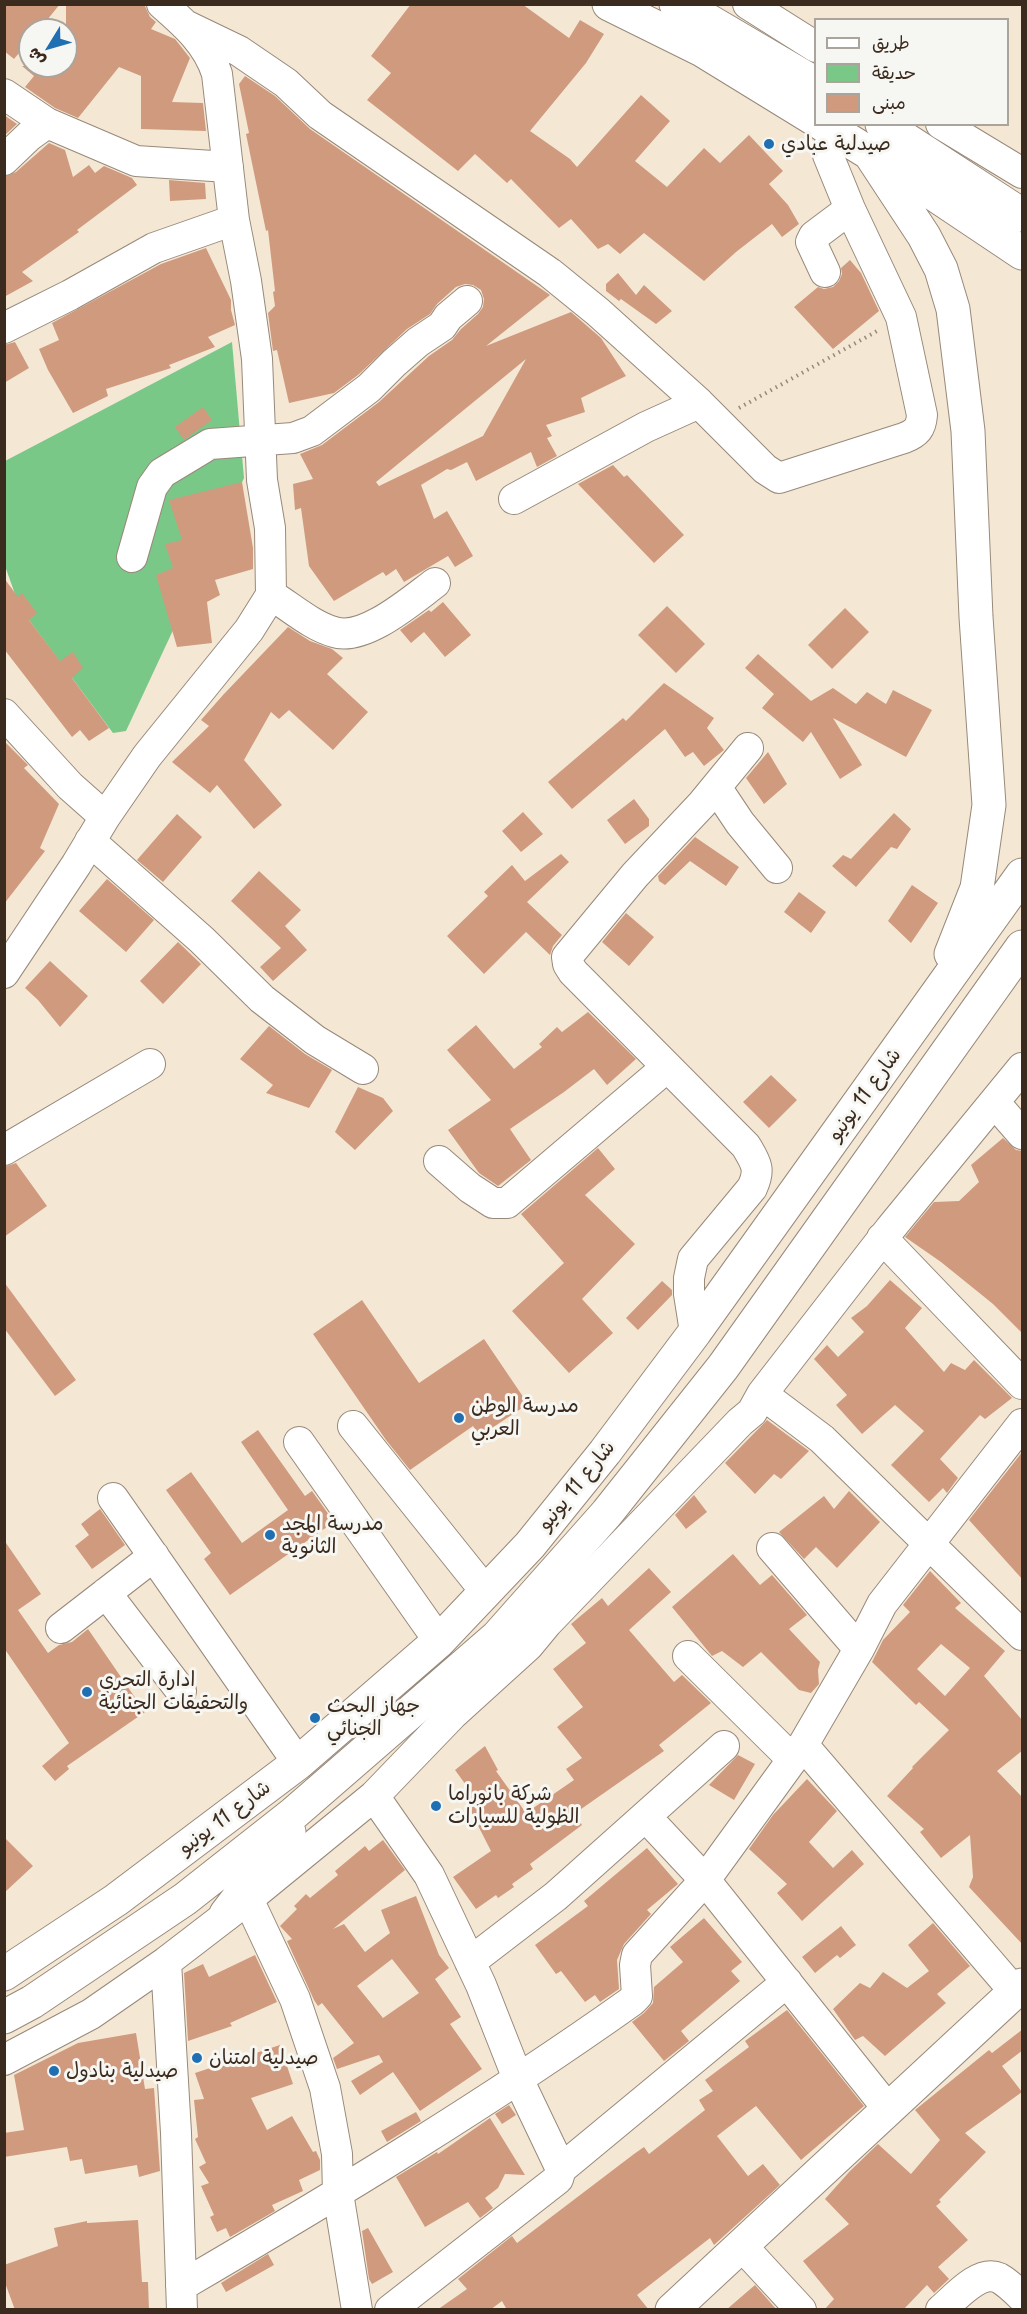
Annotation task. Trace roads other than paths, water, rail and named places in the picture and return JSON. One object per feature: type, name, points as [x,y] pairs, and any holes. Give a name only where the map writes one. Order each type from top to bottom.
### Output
[{"type":"main road","points":[[609,4],[702,50],[814,119]]},
{"type":"main road","points":[[676,4],[814,83]]},
{"type":"main road","points":[[825,126],[913,180],[1023,253]]},
{"type":"main road","points":[[885,126],[1023,215]]},
{"type":"main road","points":[[872,156],[924,236],[941,269],[953,309],[968,431],[976,617],[989,805],[977,888],[927,1008],[952,1043]]},
{"type":"main road","name":"شارع 11 يونيو","points":[[4,1974],[116,1900],[298,1762],[439,1641],[530,1545],[605,1452],[695,1332],[1023,875]]},
{"type":"main road","name":"شارع 11 يونيو","points":[[4,2017],[32,2002],[160,1918],[323,1789],[497,1637],[607,1513],[723,1367],[984,998],[1023,947]]},
{"type":"main road","points":[[984,998],[1023,964]]},
{"type":"main road","points":[[237,1907],[323,1789]]},
{"type":"main road","points":[[672,2310],[1019,1989]]},
{"type":"street","points":[[4,973],[147,756],[249,630],[271,595],[270,528],[262,480],[259,441],[257,359],[234,219],[217,74],[206,48],[185,24],[162,4]]},
{"type":"street","points":[[749,5],[814,46]]},
{"type":"street","points":[[185,24],[239,51],[286,83],[320,115],[550,273],[598,312],[708,412],[765,469],[779,478],[914,434],[921,426],[922,415],[901,317],[850,209],[828,155],[830,146],[825,126]]},
{"type":"street","points":[[4,94],[47,123],[136,161],[228,167]]},
{"type":"street","points":[[4,160],[28,136],[47,123]]},
{"type":"street","points":[[944,126],[1023,173]]},
{"type":"street","points":[[825,272],[811,243],[814,236],[850,209]]},
{"type":"street","points":[[4,327],[70,295],[154,248],[234,219]]},
{"type":"street","points":[[132,556],[152,487],[162,473],[210,444],[293,438],[312,430],[369,388],[394,363],[418,342],[442,326],[448,317],[467,302]]},
{"type":"street","points":[[514,500],[646,427],[708,412]]},
{"type":"street","points":[[271,595],[322,627],[342,634],[375,624],[435,583]]},
{"type":"street","points":[[4,714],[70,786],[98,829],[194,933],[262,999],[315,1040],[363,1069]]},
{"type":"street","points":[[695,1332],[689,1294],[689,1278],[693,1259],[752,1188],[758,1175],[756,1161],[746,1146],[573,972],[567,957],[635,875],[716,787],[748,748]]},
{"type":"street","points":[[716,787],[740,823],[777,868]]},
{"type":"street","points":[[4,1150],[150,1065]]},
{"type":"street","points":[[439,1161],[470,1188],[493,1203],[507,1203],[668,1067]]},
{"type":"street","points":[[4,2060],[91,2014],[166,1962],[374,1796],[452,1715],[528,1646],[547,1623],[752,1412],[762,1394],[882,1238],[1023,1068]]},
{"type":"street","points":[[995,1103],[1023,1134]]},
{"type":"street","points":[[882,1238],[1023,1384]]},
{"type":"street","points":[[762,1394],[822,1439],[1023,1635]]},
{"type":"street","points":[[182,2298],[338,2193],[518,2079],[637,1996],[635,1965],[637,1955],[705,1880],[797,1752],[859,1649],[882,1604],[1023,1424]]},
{"type":"street","points":[[353,1426],[486,1592]]},
{"type":"street","points":[[299,1442],[439,1641]]},
{"type":"street","points":[[113,1498],[298,1762]]},
{"type":"street","points":[[772,1548],[859,1649]]},
{"type":"street","points":[[61,1628],[153,1556]]},
{"type":"street","points":[[106,1593],[181,1691]]},
{"type":"street","points":[[688,1656],[797,1752],[1019,1989]]},
{"type":"street","points":[[470,1962],[556,1896],[724,1746]]},
{"type":"street","points":[[374,1796],[429,1875],[470,1962],[518,2079],[561,2169]]},
{"type":"street","points":[[646,1816],[705,1880],[888,2109]]},
{"type":"street","points":[[237,1907],[295,1999],[325,2088],[337,2154],[338,2193],[357,2310]]},
{"type":"street","points":[[166,1962],[182,2298]]},
{"type":"street","points":[[390,2310],[558,2179],[561,2169],[787,1982]]},
{"type":"street","points":[[741,2245],[801,2310]]},
{"type":"street","points":[[941,2310],[968,2287],[989,2276],[998,2277],[1023,2296]]},
{"type":"place","name":"صيدلية عبادي","points":[[769,144]]},
{"type":"place","name":"مدرسة الوطن العربي","points":[[459,1418]]},
{"type":"place","name":"مدرسة المجد الثانوية","points":[[270,1535]]},
{"type":"place","name":"ادارة التحري والتحقيقات الجنائية","points":[[87,1692]]},
{"type":"place","name":"جهاز البحث الجنائي","points":[[315,1718]]},
{"type":"place","name":"شركة بانوراما الظولية للسيارات","points":[[436,1806]]},
{"type":"place","name":"صيدلية امتنان","points":[[197,2058]]},
{"type":"place","name":"صيدلية بنادول","points":[[54,2071]]}]
